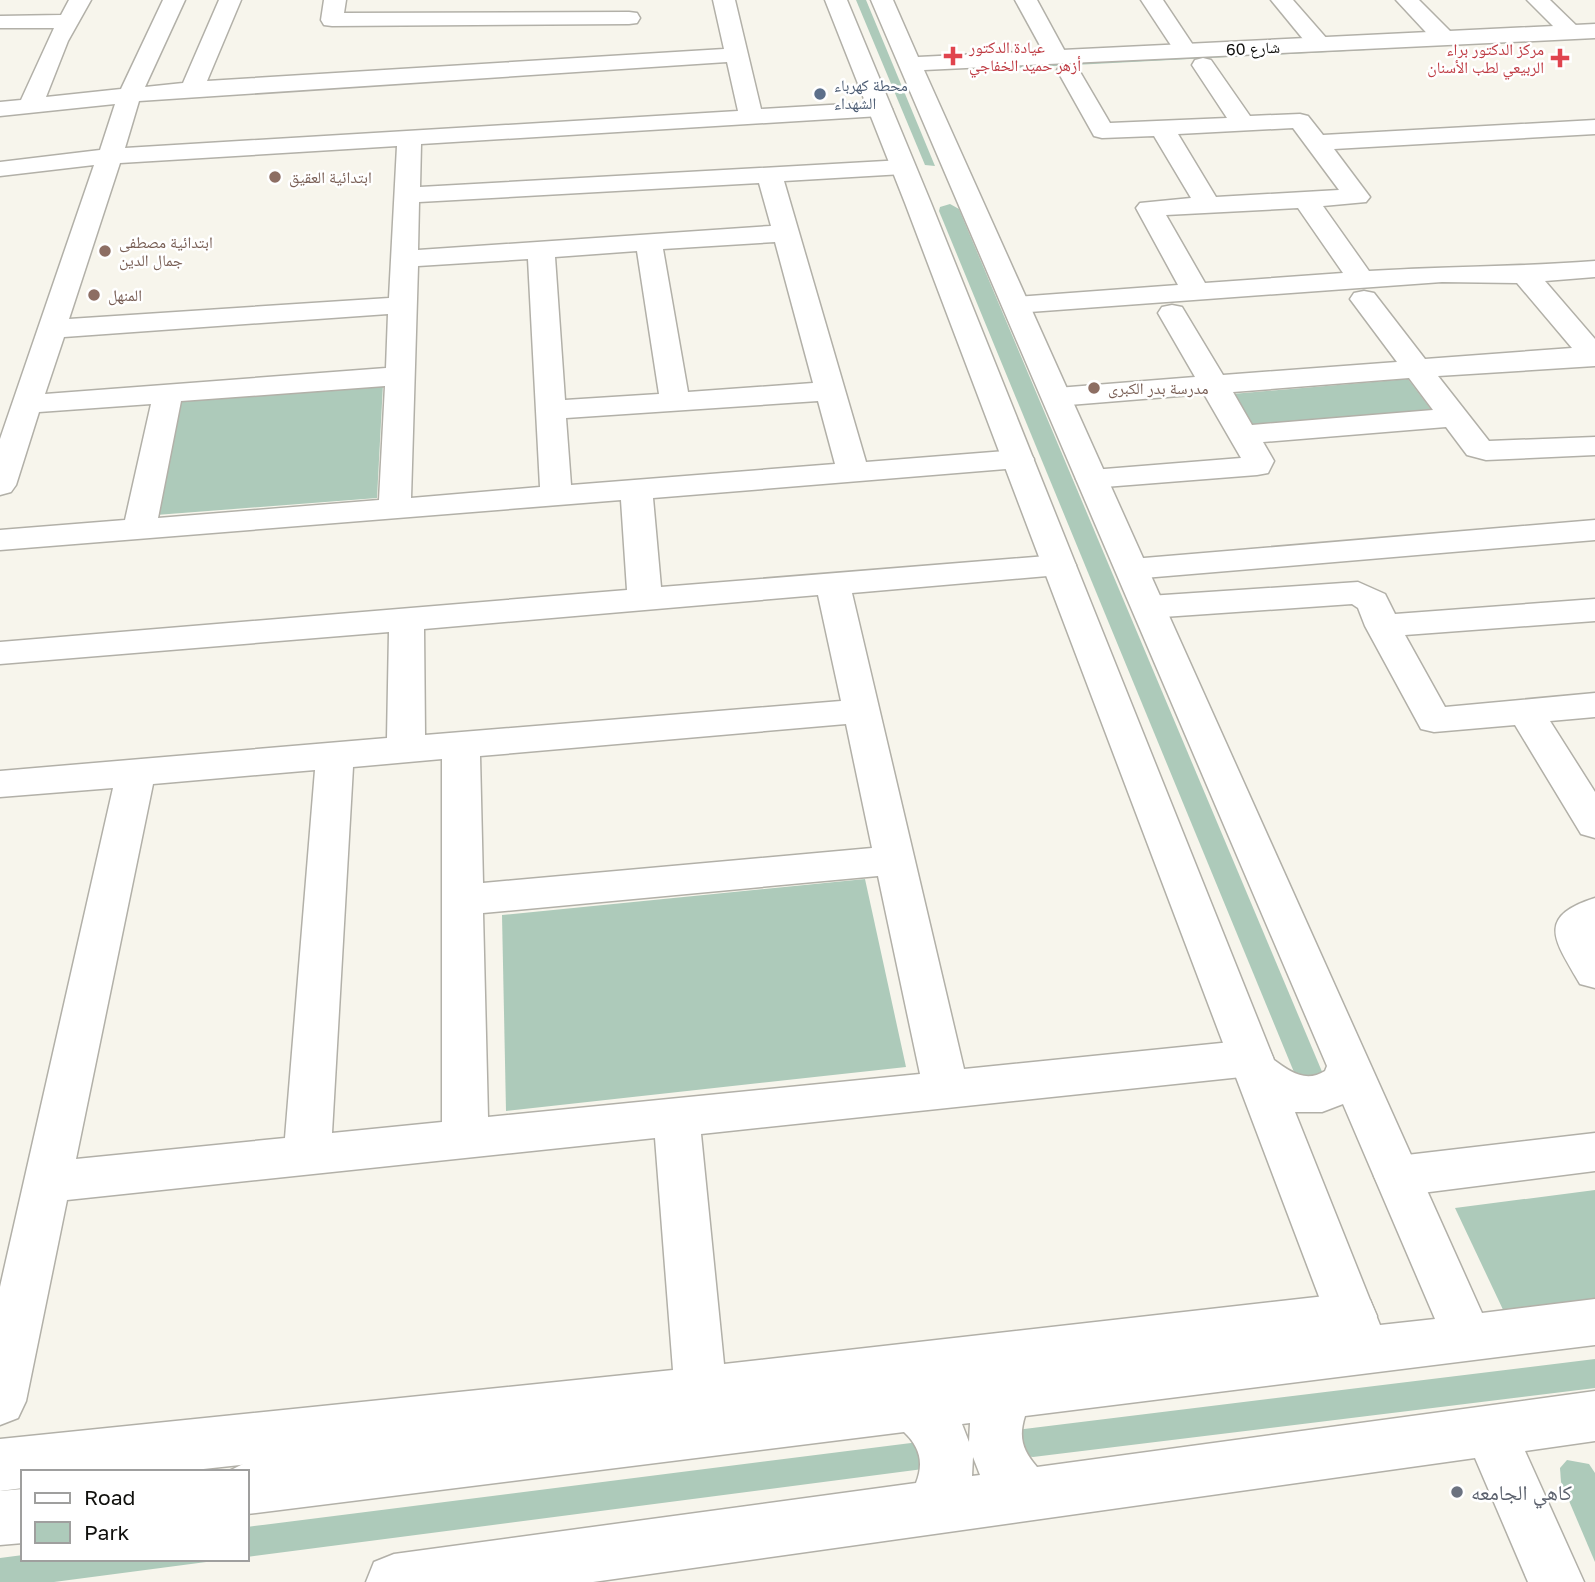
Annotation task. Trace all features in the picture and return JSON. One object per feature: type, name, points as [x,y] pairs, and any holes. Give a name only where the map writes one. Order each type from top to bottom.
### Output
[{"type":"street","points":[[30,107],[57,41],[80,0]]},
{"type":"street","points":[[2,470],[27,404],[130,95],[174,0]]},
{"type":"street","points":[[192,89],[230,0]]},
{"type":"street","points":[[335,0],[332,20],[488,19],[628,9],[637,61]]},
{"type":"street","points":[[724,0],[751,117]]},
{"type":"street","points":[[836,0],[880,109],[1020,315],[1468,1337]]},
{"type":"street","points":[[883,0],[914,71],[931,181],[1018,460],[1359,1333]]},
{"type":"street","points":[[1026,0],[1102,131],[1300,121],[1357,197],[1149,208],[1196,292]]},
{"type":"street","points":[[1152,0],[1243,124]]},
{"type":"street","points":[[1282,0],[1320,45]]},
{"type":"street","points":[[1407,0],[1443,37]]},
{"type":"street","points":[[1538,0],[1572,32]]},
{"type":"street","points":[[488,19],[491,70]]},
{"type":"street","points":[[368,78],[374,20]]},
{"type":"street","points":[[0,22],[69,21]]},
{"type":"street","name":"شارع 60","points":[[1409,46],[1443,37],[1595,31]]},
{"type":"street","name":"شارع 60","points":[[914,71],[1409,46],[1595,44]]},
{"type":"street","name":"شارع 60","points":[[1195,58],[1320,45],[1362,49]]},
{"type":"street","points":[[0,110],[192,89],[736,55]]},
{"type":"street","points":[[0,169],[110,156],[880,109]]},
{"type":"street","points":[[1317,143],[1595,127]]},
{"type":"street","points":[[1162,128],[1208,205]]},
{"type":"street","points":[[395,509],[409,138]]},
{"type":"street","points":[[407,195],[769,174],[931,181]]},
{"type":"street","points":[[769,174],[853,472]]},
{"type":"street","points":[[1305,200],[1418,369],[1472,443],[1486,451],[1595,446]]},
{"type":"street","points":[[405,259],[785,233]]},
{"type":"street","points":[[649,242],[676,401]]},
{"type":"street","points":[[541,249],[556,496]]},
{"type":"street","points":[[1020,315],[1172,313],[1307,294],[1364,289],[1458,292],[1525,275],[1595,269]]},
{"type":"street","points":[[1525,275],[1594,356]]},
{"type":"street","points":[[1020,315],[1196,292],[1307,294]]},
{"type":"street","points":[[52,329],[403,305]]},
{"type":"street","points":[[1092,479],[1257,466],[1258,461],[1172,313]]},
{"type":"street","points":[[1057,397],[1594,356]]},
{"type":"street","points":[[27,404],[400,376]]},
{"type":"street","points":[[551,410],[830,391]]},
{"type":"street","points":[[139,529],[168,394]]},
{"type":"street","points":[[1242,435],[1453,417]]},
{"type":"street","points":[[0,540],[1018,460]]},
{"type":"street","points":[[636,489],[645,599]]},
{"type":"street","points":[[1132,569],[1595,530]]},
{"type":"street","points":[[0,653],[1059,565]]},
{"type":"street","points":[[833,584],[946,1089]]},
{"type":"street","points":[[1149,607],[1358,593],[1373,602],[1382,626],[1434,719],[1595,705]]},
{"type":"street","points":[[1382,626],[1590,617]]},
{"type":"street","points":[[406,749],[408,619]]},
{"type":"street","points":[[0,784],[861,710]]},
{"type":"street","points":[[1526,712],[1595,824]]},
{"type":"street","points":[[461,744],[465,1139]]},
{"type":"street","points":[[307,1155],[335,755]]},
{"type":"street","points":[[0,1401],[136,772]]},
{"type":"street","points":[[463,900],[895,860]]},
{"type":"street","points":[[1595,913],[1577,923],[1576,940],[1595,972]]},
{"type":"street","points":[[47,1182],[946,1089],[1255,1065],[1281,1090],[1309,1096],[1322,1095],[1343,1083],[1350,1064]]},
{"type":"street","points":[[676,1117],[701,1391]]},
{"type":"street","points":[[1398,1176],[1595,1152]]},
{"type":"street","points":[[0,1465],[701,1391],[1359,1333],[1468,1337],[1595,1322]]},
{"type":"street","points":[[248,1488],[1009,1394],[1359,1333]]},
{"type":"street","points":[[1009,1394],[995,1422],[998,1454],[1016,1484],[1030,1496]]},
{"type":"street","points":[[914,1406],[937,1430],[945,1445],[948,1462],[943,1487],[931,1509]]},
{"type":"street","points":[[394,1582],[587,1569],[931,1509],[1595,1416]]},
{"type":"street","points":[[1490,1431],[1556,1582]]},
{"type":"street","points":[[0,1518],[21,1516]]},
{"type":"green space","points":[[856,0],[866,0],[935,166],[925,165]]},
{"type":"green space","points":[[1353,48],[1366,50],[975,70],[980,67]]},
{"type":"green space","points":[[950,204],[959,209],[1323,1074],[1321,1083],[1296,1077],[939,211],[940,207]]},
{"type":"green space","points":[[1408,379],[1433,412],[1253,428],[1232,394]]},
{"type":"green space","points":[[383,384],[377,498],[156,515],[180,399]]},
{"type":"green space","points":[[865,879],[906,1067],[506,1111],[502,915]]},
{"type":"green space","points":[[1595,1190],[1595,1303],[1506,1316],[1455,1208]]},
{"type":"green space","points":[[1595,1359],[1595,1388],[1033,1457],[1025,1456],[1015,1430]]},
{"type":"green space","points":[[919,1442],[923,1469],[248,1557],[248,1527]]},
{"type":"green space","points":[[1567,1460],[1589,1464],[1595,1473],[1595,1562],[1561,1482],[1560,1468]]},
{"type":"green space","points":[[21,1555],[21,1561],[214,1561],[54,1582],[0,1582],[0,1558]]},
{"type":"place","name":"عيادة الدكتور أزهر حميد الخفاجي","points":[[953,56]]},
{"type":"place","name":"مركز الدكتور براء الربيعي لطب الأسنان","points":[[1560,58]]},
{"type":"place","name":"محطة كهرباء الشهداء","points":[[820,94]]},
{"type":"place","name":"ابتدائية العقيق","points":[[275,177]]},
{"type":"place","name":"ابتدائية مصطفى جمال الدين","points":[[105,251]]},
{"type":"place","name":"المنهل","points":[[94,295]]},
{"type":"place","name":"مدرسة بدر الكبرى","points":[[1094,388]]},
{"type":"place","name":"كاهي الجامعه","points":[[1457,1492]]}]
